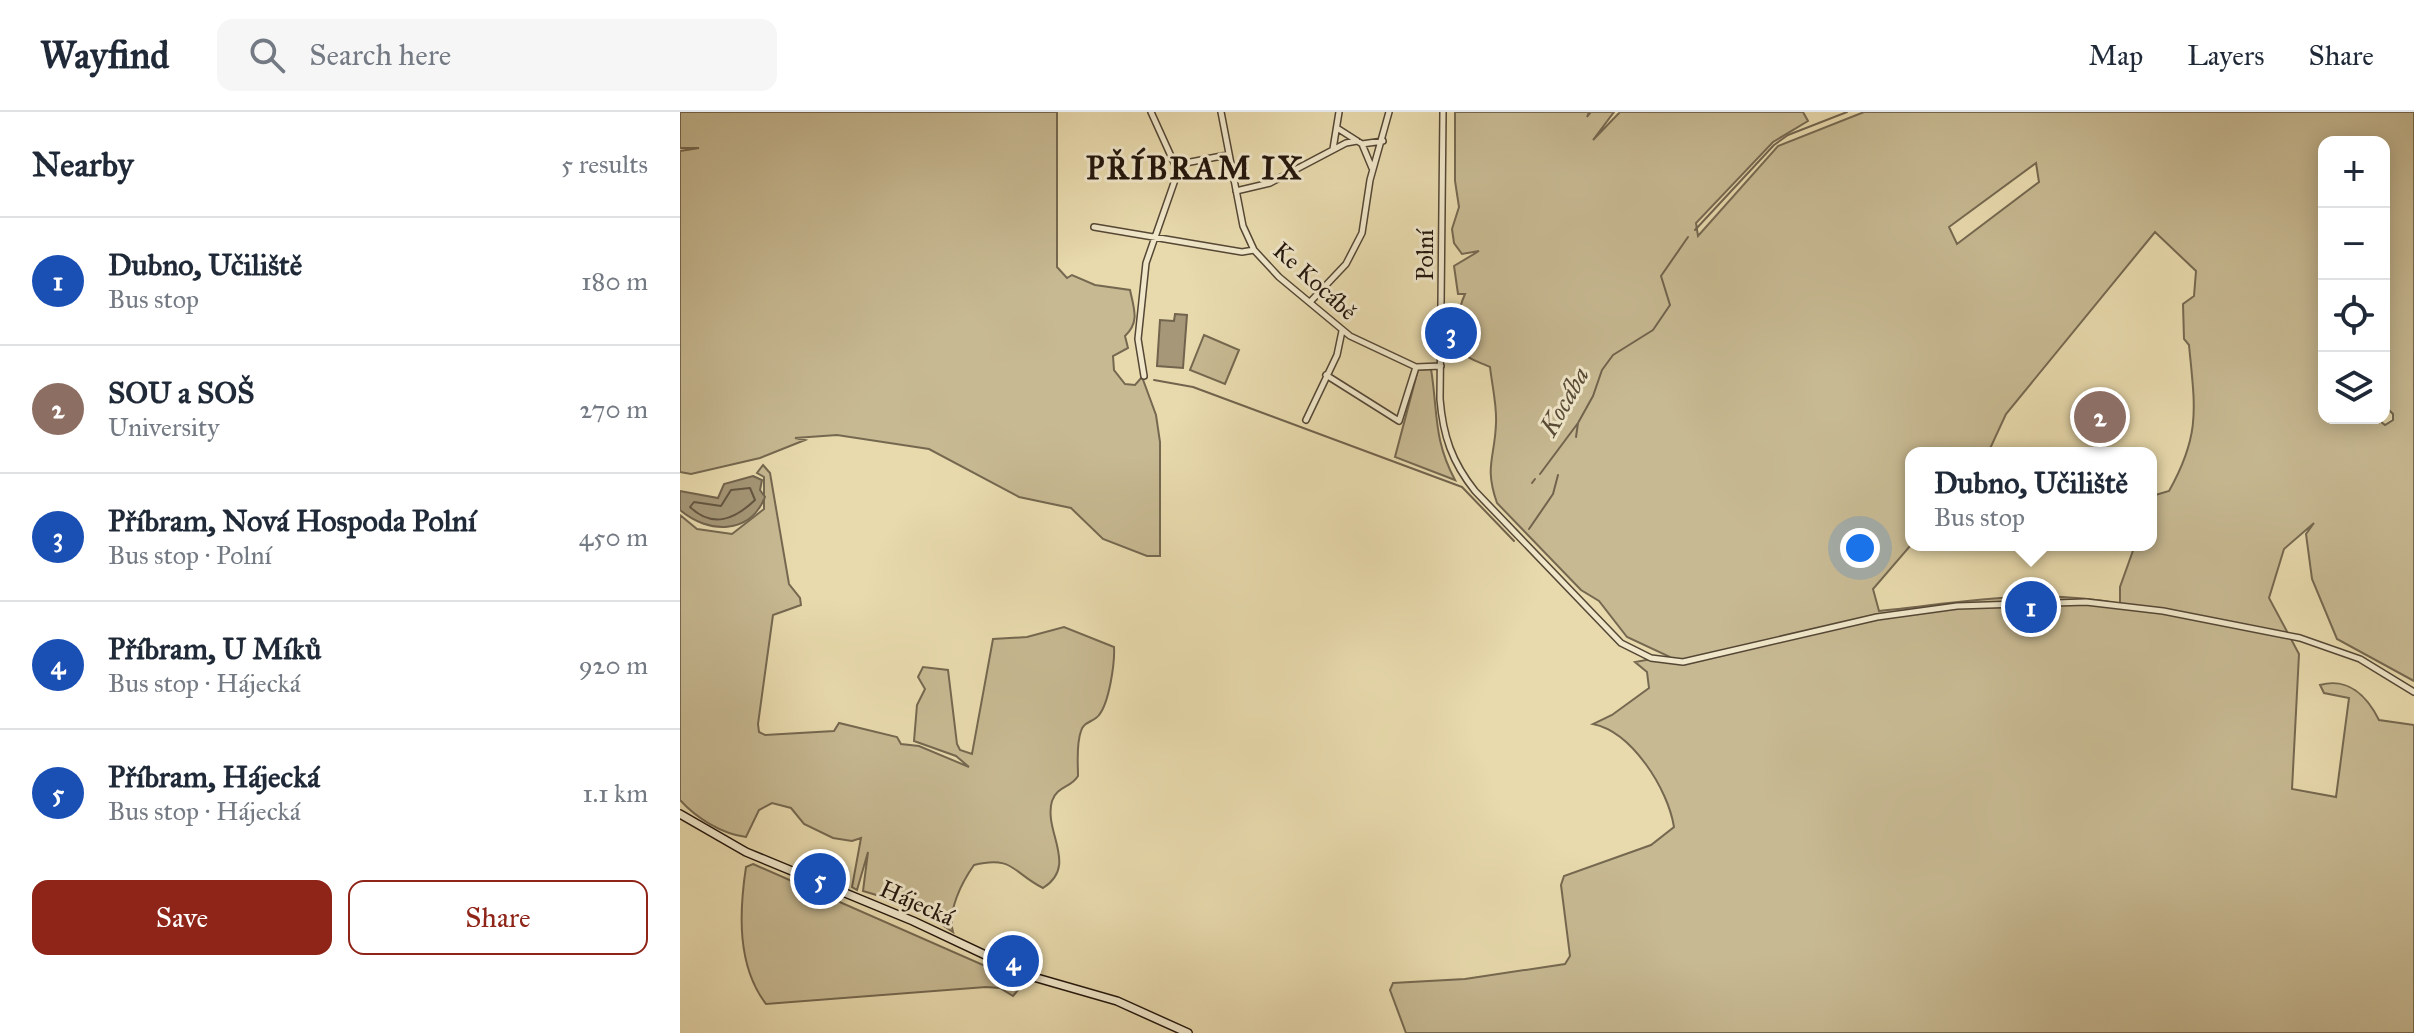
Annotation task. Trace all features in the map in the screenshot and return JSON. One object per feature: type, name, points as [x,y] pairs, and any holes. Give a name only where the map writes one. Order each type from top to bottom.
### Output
[{"type":"main road","name":"Hájecká","points":[[680,814],[746,852],[913,921],[1030,976],[1117,1001],[1188,1033]]},
{"type":"street","points":[[1144,376],[1139,322],[1146,263],[1173,189],[1175,165],[1151,112]]},
{"type":"street","name":"Ke Kocábě","points":[[1221,112],[1243,226],[1254,250],[1279,277],[1311,301],[1342,331],[1416,367],[1441,366]]},
{"type":"street","points":[[1333,149],[1339,112]]},
{"type":"street","points":[[1311,301],[1352,255],[1368,217],[1373,170],[1389,112]]},
{"type":"street","name":"Polní","points":[[1443,112],[1440,399],[1447,446],[1458,469],[1475,491],[1607,630],[1628,648],[1667,662],[1699,660],[1831,626],[1957,606],[2086,602],[2163,611],[2300,638],[2360,659],[2414,692]]},
{"type":"street","points":[[1337,128],[1360,142],[1373,170]]},
{"type":"street","points":[[1236,191],[1270,183],[1333,149],[1360,142],[1383,141]]},
{"type":"street","points":[[1175,165],[1227,155]]},
{"type":"street","points":[[1094,227],[1242,252],[1254,250]]},
{"type":"street","points":[[1306,420],[1337,355],[1342,331]]},
{"type":"street","points":[[1326,375],[1399,421],[1416,367]]},
{"type":"shaded area","points":[[680,112],[1057,112],[1057,267],[1067,278],[1072,275],[1095,285],[1130,290],[1134,309],[1133,326],[1125,336],[1128,348],[1113,356],[1114,370],[1125,384],[1135,385],[1142,377],[1156,415],[1160,442],[1160,556],[1147,556],[1103,539],[1071,508],[1019,497],[929,449],[837,435],[795,438],[805,440],[760,458],[691,474],[680,472],[680,151],[699,148],[680,148]]},
{"type":"shaded area","points":[[1455,112],[1589,112],[1587,117],[1591,112],[1614,112],[1593,140],[1620,112],[1803,112],[1808,121],[1773,142],[1696,223],[1698,236],[1778,146],[1864,112],[2414,112],[2414,681],[2337,639],[2312,579],[2306,534],[2314,523],[2284,549],[2269,598],[2299,654],[2292,789],[2336,797],[2349,698],[2324,693],[2320,685],[2348,686],[2369,703],[2379,720],[2414,725],[2414,1033],[1406,1033],[1390,990],[1393,983],[1465,979],[1565,964],[1570,956],[1561,885],[1564,876],[1651,845],[1674,827],[1664,796],[1646,764],[1621,738],[1593,724],[1612,715],[1649,688],[1647,672],[1635,662],[1668,656],[1627,637],[1599,601],[1581,590],[1497,503],[1491,480],[1496,416],[1490,367],[1463,354],[1457,338],[1465,294],[1458,294],[1454,266],[1479,251],[1462,254],[1454,243],[1452,229],[1459,207],[1455,181]],"holes":[[[2036,163],[2039,182],[1957,244],[1949,227]],[[2155,232],[2196,271],[2194,296],[2183,304],[2184,339],[2189,345],[2193,386],[2191,436],[2169,491],[2157,495],[2157,551],[2133,551],[2120,587],[2120,604],[2090,599],[2030,597],[1879,611],[1873,589],[1906,551],[1905,447],[1991,447],[2006,414]]]},
{"type":"shaded area","points":[[1204,335],[1239,350],[1225,384],[1190,370]]},
{"type":"shaded area","points":[[1431,369],[1440,438],[1455,480],[1395,457],[1418,370]]},
{"type":"shaded area","points":[[763,465],[770,473],[789,584],[800,598],[801,605],[773,615],[759,732],[765,735],[834,731],[839,723],[897,737],[901,744],[919,746],[969,767],[956,756],[914,741],[917,705],[925,689],[918,677],[923,667],[948,670],[957,744],[960,750],[972,754],[993,639],[1027,637],[1064,627],[1114,647],[1106,702],[1099,715],[1082,728],[1079,736],[1078,776],[1057,792],[1052,801],[1058,869],[1043,888],[1005,864],[974,865],[960,888],[954,906],[953,932],[913,906],[863,891],[868,852],[857,890],[852,887],[861,838],[852,841],[833,838],[804,824],[791,808],[772,803],[759,810],[746,837],[710,824],[680,800],[680,515],[697,529],[732,534],[764,509],[764,477],[757,473]]},
{"type":"shaded area","points":[[753,864],[1024,983],[1013,996],[1000,988],[986,987],[766,1004],[750,973],[742,938],[746,867]]},
{"type":"water","points":[[1175,314],[1187,315],[1183,368],[1157,366],[1160,320],[1174,321]]},
{"type":"water","points":[[753,476],[762,480],[760,490],[765,497],[758,509],[739,524],[715,526],[691,518],[680,510],[680,491],[718,498],[724,484]]},
{"type":"waterway","name":"Kocába","points":[[1695,230],[1774,145],[1788,135],[1847,112]]},
{"type":"waterway","name":"Kocába","points":[[1540,474],[1578,423],[1593,396],[1602,370],[1613,355],[1653,330],[1670,305],[1661,276],[1688,237]]},
{"type":"waterway","points":[[2414,355],[2414,389]]},
{"type":"waterway","points":[[1154,380],[1193,387],[1462,487],[1514,541]]},
{"type":"waterway","name":"Kocába","points":[[1576,437],[1578,423]]},
{"type":"waterway","points":[[1529,529],[1553,494],[1558,475]]},
{"type":"waterway","name":"Kocába","points":[[1532,483],[1535,479]]},
{"type":"place","name":"Příbram, Nová Hospoda Polní","points":[[1451,333]]},
{"type":"place","name":"SOU a SOŠ","points":[[2100,417]]},
{"type":"place","name":"Dubno, Učiliště","points":[[2031,607]]},
{"type":"place","name":"Příbram, Hájecká","points":[[820,879]]},
{"type":"place","name":"Příbram, U Míků","points":[[1013,961]]},
{"type":"district","name":"PŘÍBRAM IX","points":[[1195,168]]}]
